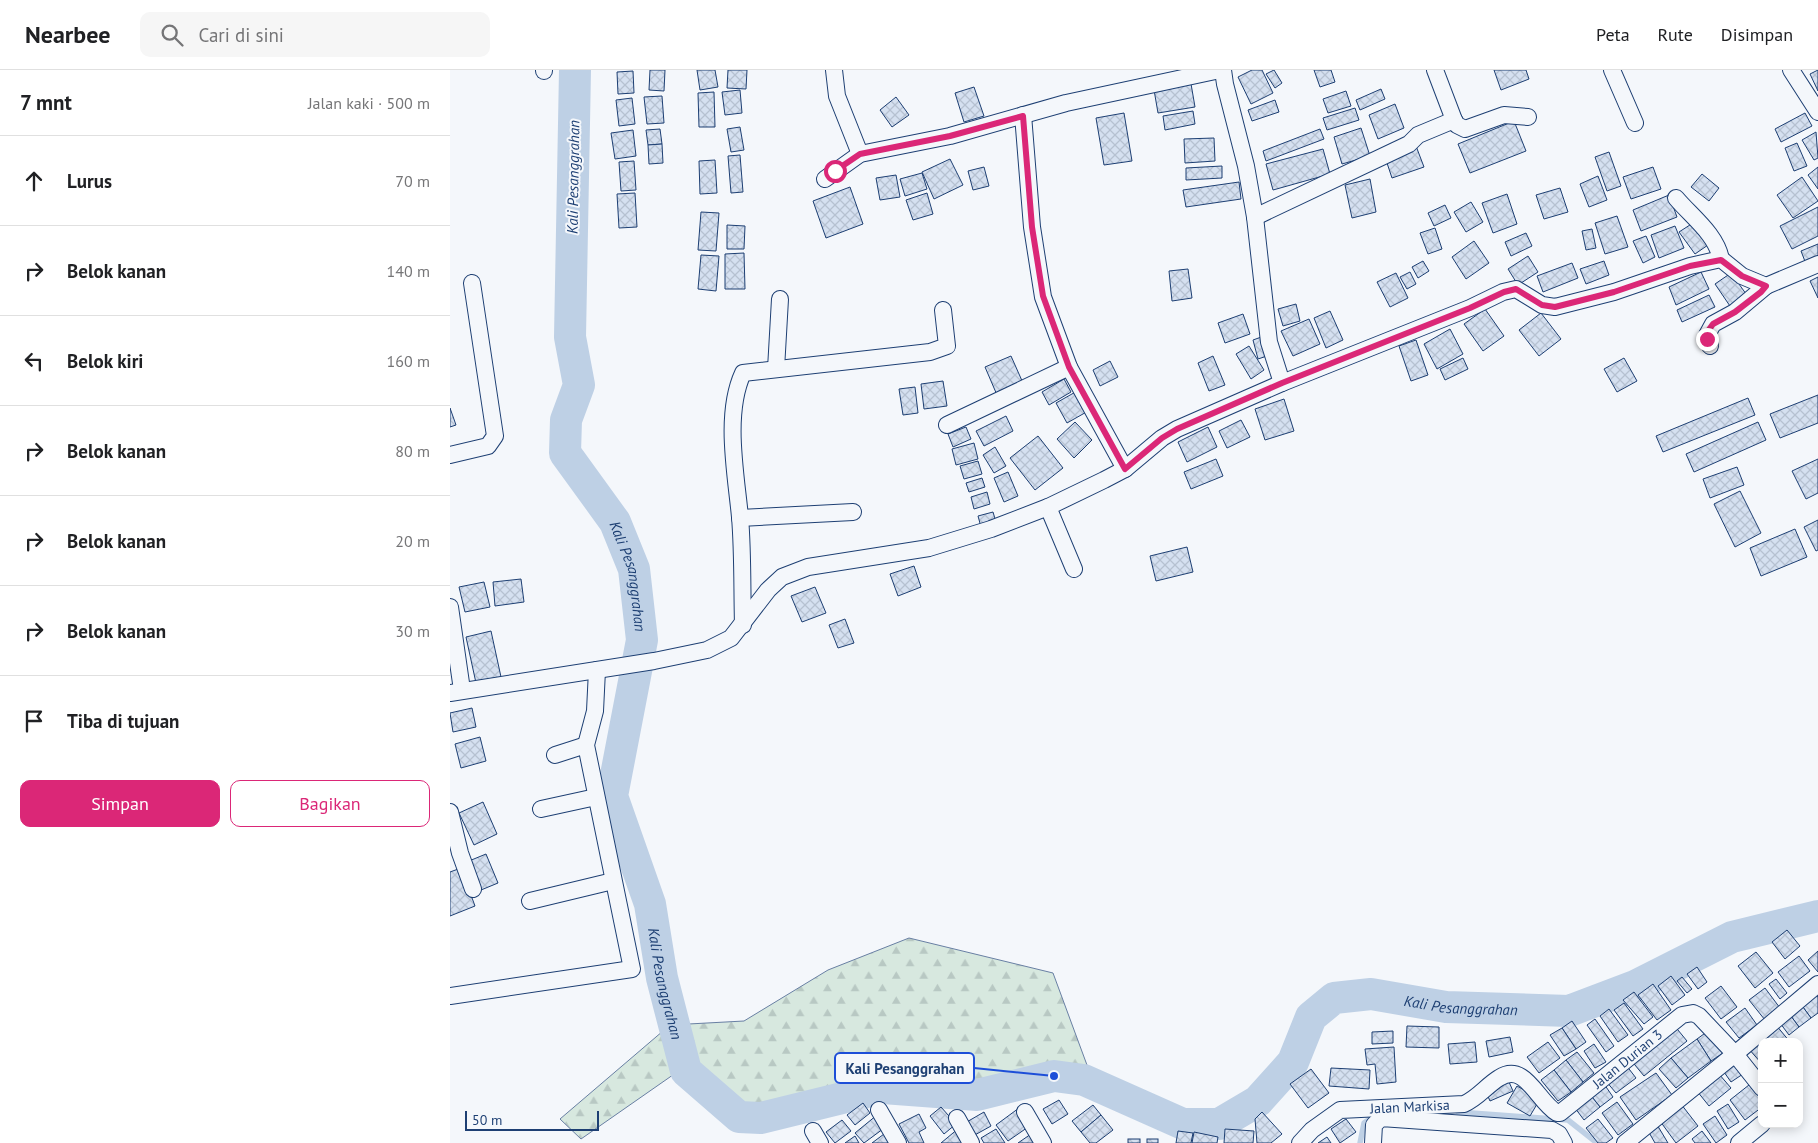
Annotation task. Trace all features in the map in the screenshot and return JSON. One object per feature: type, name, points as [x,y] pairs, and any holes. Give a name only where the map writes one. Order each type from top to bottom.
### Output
[{"type":"street","points":[[834,70],[837,96],[860,154]]},
{"type":"street","points":[[825,179],[860,154],[950,136],[1066,103],[1222,70],[1246,166],[1255,217],[1269,342],[1282,383]]},
{"type":"street","points":[[1435,70],[1457,125],[1466,129],[1504,115],[1528,117]]},
{"type":"street","points":[[1612,70],[1634,123]]},
{"type":"street","points":[[1791,70],[1818,112]]},
{"type":"street","points":[[1023,116],[1038,276],[1043,296],[1069,367],[1125,469]]},
{"type":"street","points":[[1255,217],[1410,144],[1418,135],[1454,120]]},
{"type":"street","points":[[1676,198],[1712,239],[1719,250],[1721,260],[1742,276],[1766,286]]},
{"type":"street","points":[[450,607],[456,692],[654,661],[707,650],[731,638],[768,590],[782,577],[808,567],[946,544],[1048,507],[1125,469],[1162,438],[1177,429],[1282,383],[1470,308],[1504,292],[1516,289],[1542,305],[1555,307],[1614,292],[1697,264],[1721,260]]},
{"type":"street","points":[[1710,346],[1707,335],[1713,324],[1735,312],[1766,286],[1818,264]]},
{"type":"street","points":[[450,455],[488,446],[495,436],[472,283]]},
{"type":"street","points":[[776,369],[780,299]]},
{"type":"street","points":[[742,625],[740,518],[735,482],[734,434],[738,384],[743,373],[905,356],[947,346],[943,310]]},
{"type":"street","points":[[947,424],[1069,367]]},
{"type":"street","points":[[1048,507],[1074,569]]},
{"type":"street","points":[[740,518],[853,512]]},
{"type":"street","points":[[450,996],[632,969],[586,745],[595,711],[598,670]]},
{"type":"street","points":[[555,755],[586,745]]},
{"type":"street","points":[[541,809],[596,797]]},
{"type":"street","points":[[450,812],[460,853],[473,889]]},
{"type":"street","points":[[530,901],[613,881]]},
{"type":"street","points":[[1625,1143],[1818,984]]},
{"type":"street","name":"Jalan Durian 3","points":[[1522,1076],[1548,1106],[1557,1113],[1560,1113],[1682,1015],[1693,1013],[1699,1016],[1735,1054]]},
{"type":"street","points":[[1735,1054],[1758,1083]]},
{"type":"street","name":"Jalan Markisa","points":[[1300,1143],[1312,1130],[1340,1110],[1464,1104],[1475,1099],[1499,1078],[1516,1073],[1522,1076]]},
{"type":"street","points":[[879,1110],[898,1143]]},
{"type":"street","points":[[1025,1112],[1043,1143]]},
{"type":"street","points":[[957,1118],[971,1143]]},
{"type":"street","points":[[1373,1143],[1374,1125],[1381,1118],[1552,1130],[1559,1134],[1564,1143]]},
{"type":"street","points":[[1739,1143],[1758,1127]]},
{"type":"green space","points":[[909,938],[1053,973],[1094,1084],[1051,1070],[988,1097],[933,1096],[861,1091],[772,1114],[715,1109],[680,1070],[581,1139],[560,1119],[670,1025],[744,1021],[828,970]]},
{"type":"building","points":[[650,70],[665,70],[664,91],[649,90]]},
{"type":"building","points":[[697,70],[715,70],[718,87],[700,90]]},
{"type":"building","points":[[728,70],[747,70],[746,89],[727,88]]},
{"type":"building","points":[[1252,70],[1262,70],[1273,93],[1251,104],[1238,77]]},
{"type":"building","points":[[1274,70],[1282,83],[1275,88],[1266,74]]},
{"type":"building","points":[[1314,70],[1331,70],[1335,82],[1320,87]]},
{"type":"building","points":[[1494,70],[1526,70],[1529,79],[1501,90]]},
{"type":"building","points":[[1818,70],[1818,91],[1810,74]]},
{"type":"building","points":[[633,71],[634,93],[618,94],[617,72]]},
{"type":"building","points":[[1190,78],[1195,107],[1158,113],[1153,84]]},
{"type":"building","points":[[974,87],[984,116],[964,122],[955,93]]},
{"type":"building","points":[[1381,89],[1385,99],[1360,110],[1356,100]]},
{"type":"building","points":[[740,90],[742,113],[725,115],[722,92]]},
{"type":"building","points":[[1346,91],[1351,106],[1328,113],[1323,99]]},
{"type":"building","points":[[714,92],[715,127],[699,127],[698,93]]},
{"type":"building","points":[[662,96],[664,123],[647,124],[644,97]]},
{"type":"building","points":[[896,97],[909,115],[892,127],[880,110]]},
{"type":"building","points":[[632,98],[635,124],[619,126],[616,100]]},
{"type":"building","points":[[1275,100],[1279,112],[1252,121],[1248,110]]},
{"type":"building","points":[[1395,104],[1404,128],[1378,139],[1369,115]]},
{"type":"building","points":[[1355,108],[1359,120],[1327,130],[1323,118]]},
{"type":"building","points":[[1193,111],[1195,124],[1165,130],[1163,116]]},
{"type":"building","points":[[1124,113],[1132,161],[1104,165],[1096,118]]},
{"type":"building","points":[[1805,113],[1812,126],[1781,142],[1775,129]]},
{"type":"building","points":[[1514,121],[1526,151],[1470,173],[1458,144]]},
{"type":"building","points":[[740,127],[744,150],[731,152],[727,129]]},
{"type":"building","points":[[1361,128],[1370,156],[1342,164],[1334,137]]},
{"type":"building","points":[[660,129],[662,144],[648,145],[646,130]]},
{"type":"building","points":[[1320,129],[1324,139],[1266,161],[1263,151]]},
{"type":"building","points":[[633,130],[636,156],[615,159],[611,133]]},
{"type":"building","points":[[1816,132],[1818,158],[1814,160],[1802,140]]},
{"type":"building","points":[[1214,138],[1215,161],[1185,163],[1184,139]]},
{"type":"building","points":[[1797,143],[1807,166],[1794,171],[1785,148]]},
{"type":"building","points":[[662,144],[663,163],[649,164],[648,145]]},
{"type":"building","points":[[1416,146],[1424,167],[1392,178],[1385,157]]},
{"type":"building","points":[[1323,149],[1330,174],[1273,190],[1266,164]]},
{"type":"building","points":[[1609,152],[1621,186],[1607,191],[1595,157]]},
{"type":"building","points":[[740,155],[743,192],[731,193],[728,156]]},
{"type":"building","points":[[950,159],[963,185],[934,199],[922,172]]},
{"type":"building","points":[[715,160],[717,193],[700,194],[699,161]]},
{"type":"building","points":[[634,161],[636,190],[621,191],[619,162]]},
{"type":"building","points":[[1222,166],[1222,178],[1186,180],[1186,168]]},
{"type":"building","points":[[984,167],[989,186],[973,190],[968,171]]},
{"type":"building","points":[[1653,167],[1661,189],[1631,199],[1623,177]]},
{"type":"building","points":[[1818,167],[1818,189],[1808,175]]},
{"type":"building","points":[[922,173],[927,189],[905,196],[900,179]]},
{"type":"building","points":[[1702,174],[1719,188],[1709,201],[1691,187]]},
{"type":"building","points":[[896,175],[900,197],[880,200],[876,178]]},
{"type":"building","points":[[1598,176],[1607,200],[1589,207],[1580,184]]},
{"type":"building","points":[[1802,177],[1818,201],[1793,218],[1777,195]]},
{"type":"building","points":[[1370,179],[1376,212],[1352,218],[1345,185]]},
{"type":"building","points":[[1239,182],[1241,199],[1186,207],[1183,190]]},
{"type":"building","points":[[850,187],[863,224],[826,238],[813,201]]},
{"type":"building","points":[[1560,188],[1568,212],[1544,219],[1536,195]]},
{"type":"building","points":[[635,193],[637,227],[619,228],[617,194]]},
{"type":"building","points":[[927,193],[933,214],[913,220],[906,200]]},
{"type":"building","points":[[1507,194],[1517,224],[1493,233],[1482,203]]},
{"type":"building","points":[[1669,195],[1677,217],[1641,231],[1633,210]]},
{"type":"building","points":[[1471,202],[1483,222],[1466,232],[1454,212]]},
{"type":"building","points":[[1445,205],[1451,218],[1434,226],[1428,213]]},
{"type":"building","points":[[1818,207],[1818,236],[1792,249],[1780,226]]},
{"type":"building","points":[[701,212],[719,213],[716,251],[698,250]]},
{"type":"building","points":[[1617,216],[1628,247],[1605,254],[1595,223]]},
{"type":"building","points":[[1693,223],[1708,245],[1695,254],[1679,232]]},
{"type":"building","points":[[727,225],[745,226],[744,249],[727,249]]},
{"type":"building","points":[[1675,226],[1684,248],[1659,258],[1651,235]]},
{"type":"building","points":[[1435,228],[1442,249],[1428,254],[1420,233]]},
{"type":"building","points":[[1592,229],[1596,248],[1586,250],[1582,231]]},
{"type":"building","points":[[1526,233],[1532,246],[1511,256],[1505,242]]},
{"type":"building","points":[[1646,236],[1655,257],[1643,263],[1633,241]]},
{"type":"building","points":[[1474,241],[1489,263],[1466,279],[1452,257]]},
{"type":"building","points":[[1818,244],[1818,259],[1806,264],[1801,251]]},
{"type":"building","points":[[744,253],[745,289],[725,289],[725,254]]},
{"type":"building","points":[[701,255],[719,256],[716,291],[698,289]]},
{"type":"building","points":[[1528,256],[1538,272],[1518,285],[1508,269]]},
{"type":"building","points":[[1423,261],[1429,271],[1418,278],[1412,267]]},
{"type":"building","points":[[1604,261],[1609,275],[1586,284],[1580,269]]},
{"type":"building","points":[[1572,263],[1578,278],[1543,292],[1537,276]]},
{"type":"building","points":[[1188,269],[1192,298],[1172,301],[1169,271]]},
{"type":"building","points":[[1410,272],[1416,284],[1407,289],[1400,277]]},
{"type":"building","points":[[1701,272],[1709,289],[1676,305],[1669,287]]},
{"type":"building","points":[[1396,273],[1408,298],[1390,307],[1377,282]]},
{"type":"building","points":[[1731,273],[1749,298],[1732,309],[1715,284]]},
{"type":"building","points":[[1818,277],[1818,298],[1810,281]]},
{"type":"building","points":[[1709,295],[1715,307],[1682,322],[1677,310]]},
{"type":"building","points":[[1296,304],[1300,321],[1283,326],[1278,309]]},
{"type":"building","points":[[1485,309],[1504,336],[1483,351],[1464,324]]},
{"type":"building","points":[[1330,311],[1343,340],[1326,348],[1314,318]]},
{"type":"building","points":[[1541,313],[1561,339],[1539,356],[1519,330]]},
{"type":"building","points":[[1243,314],[1250,334],[1225,343],[1218,323]]},
{"type":"building","points":[[1309,319],[1320,344],[1293,356],[1281,331]]},
{"type":"building","points":[[1450,329],[1463,354],[1437,369],[1424,344]]},
{"type":"building","points":[[1264,336],[1270,355],[1258,359],[1253,340]]},
{"type":"building","points":[[1416,340],[1428,375],[1411,381],[1399,346]]},
{"type":"building","points":[[1249,346],[1264,370],[1251,379],[1236,354]]},
{"type":"building","points":[[1011,356],[1023,383],[997,395],[985,367]]},
{"type":"building","points":[[1213,356],[1225,385],[1209,391],[1198,363]]},
{"type":"building","points":[[1463,358],[1468,369],[1445,380],[1440,369]]},
{"type":"building","points":[[1624,358],[1637,381],[1617,392],[1604,369]]},
{"type":"building","points":[[1110,361],[1118,377],[1100,386],[1093,370]]},
{"type":"building","points":[[1064,379],[1071,392],[1049,405],[1042,392]]},
{"type":"building","points":[[943,381],[947,406],[924,409],[921,384]]},
{"type":"building","points":[[915,387],[918,413],[903,415],[899,389]]},
{"type":"building","points":[[1079,390],[1090,410],[1067,423],[1056,403]]},
{"type":"building","points":[[1818,395],[1818,423],[1780,438],[1770,414]]},
{"type":"building","points":[[1748,398],[1755,415],[1663,452],[1656,436]]},
{"type":"building","points":[[1284,399],[1294,431],[1265,440],[1255,409]]},
{"type":"building","points":[[450,408],[456,425],[450,427]]},
{"type":"building","points":[[1006,416],[1013,431],[984,446],[976,431]]},
{"type":"building","points":[[1241,420],[1250,437],[1227,448],[1219,431]]},
{"type":"building","points":[[1075,422],[1092,440],[1074,458],[1057,439]]},
{"type":"building","points":[[1758,422],[1766,440],[1694,472],[1686,454]]},
{"type":"building","points":[[966,427],[971,439],[953,447],[948,434]]},
{"type":"building","points":[[1208,427],[1217,447],[1187,462],[1178,442]]},
{"type":"building","points":[[1038,436],[1063,468],[1035,490],[1010,458]]},
{"type":"building","points":[[974,443],[978,459],[956,465],[952,449]]},
{"type":"building","points":[[995,447],[1006,466],[994,473],[983,455]]},
{"type":"building","points":[[1216,459],[1223,476],[1191,489],[1184,472]]},
{"type":"building","points":[[1818,459],[1818,493],[1806,499],[1792,471]]},
{"type":"building","points":[[978,461],[982,474],[964,479],[960,466]]},
{"type":"building","points":[[1737,467],[1744,485],[1710,498],[1703,479]]},
{"type":"building","points":[[1008,472],[1018,496],[1004,502],[994,478]]},
{"type":"building","points":[[982,478],[985,487],[969,492],[966,483]]},
{"type":"building","points":[[1740,491],[1761,533],[1735,547],[1714,504]]},
{"type":"building","points":[[987,492],[990,504],[974,509],[971,497]]},
{"type":"building","points":[[993,512],[996,522],[981,527],[978,516]]},
{"type":"building","points":[[1818,520],[1818,550],[1816,551],[1804,527]]},
{"type":"building","points":[[1795,529],[1807,557],[1761,576],[1750,548]]},
{"type":"building","points":[[1187,547],[1193,572],[1156,581],[1150,556]]},
{"type":"building","points":[[914,566],[921,587],[898,596],[890,574]]},
{"type":"building","points":[[521,579],[524,602],[495,606],[493,582]]},
{"type":"building","points":[[484,582],[490,607],[465,612],[459,587]]},
{"type":"building","points":[[815,587],[826,613],[802,622],[791,596]]},
{"type":"building","points":[[845,619],[854,643],[838,648],[829,625]]},
{"type":"building","points":[[491,631],[501,677],[476,683],[466,637]]},
{"type":"building","points":[[472,708],[476,727],[453,732],[450,713]]},
{"type":"building","points":[[480,737],[486,761],[461,768],[455,744]]},
{"type":"building","points":[[483,802],[497,834],[474,845],[459,813]]},
{"type":"building","points":[[486,854],[498,883],[481,890],[469,861]]},
{"type":"building","points":[[461,868],[475,906],[450,916],[450,872]]},
{"type":"building","points":[[1787,930],[1800,946],[1785,959],[1772,942]]},
{"type":"building","points":[[1818,951],[1818,972],[1808,960]]},
{"type":"building","points":[[1756,952],[1773,973],[1755,988],[1738,966]]},
{"type":"building","points":[[1799,956],[1810,971],[1789,987],[1778,972]]},
{"type":"building","points":[[1697,967],[1707,982],[1698,989],[1687,974]]},
{"type":"building","points":[[1671,976],[1685,995],[1672,1005],[1658,986]]},
{"type":"building","points":[[1682,977],[1692,989],[1687,993],[1677,981]]},
{"type":"building","points":[[1776,979],[1787,993],[1780,999],[1769,984]]},
{"type":"building","points":[[1653,984],[1671,1010],[1657,1020],[1638,995]]},
{"type":"building","points":[[1721,986],[1737,1007],[1721,1019],[1705,998]]},
{"type":"building","points":[[1765,988],[1780,1008],[1765,1020],[1749,1000]]},
{"type":"building","points":[[1634,992],[1653,1017],[1644,1024],[1623,1000]]},
{"type":"building","points":[[1814,992],[1818,997],[1818,1013],[1811,1018],[1800,1003]]},
{"type":"building","points":[[1624,1003],[1643,1029],[1633,1036],[1614,1010]]},
{"type":"building","points":[[1800,1003],[1811,1018],[1799,1027],[1788,1012]]},
{"type":"building","points":[[1745,1008],[1757,1025],[1739,1038],[1726,1022]]},
{"type":"building","points":[[1609,1009],[1628,1035],[1618,1042],[1600,1016]]},
{"type":"building","points":[[1788,1012],[1799,1027],[1789,1035],[1777,1019]]},
{"type":"building","points":[[1595,1019],[1614,1046],[1606,1052],[1587,1025]]},
{"type":"building","points":[[1572,1021],[1586,1042],[1576,1049],[1562,1028]]},
{"type":"building","points":[[1673,1024],[1687,1041],[1644,1076],[1630,1059]]},
{"type":"building","points":[[1776,1025],[1787,1038],[1760,1038]]},
{"type":"building","points":[[1407,1026],[1439,1027],[1439,1048],[1406,1047]]},
{"type":"building","points":[[1562,1028],[1576,1049],[1564,1056],[1550,1035]]},
{"type":"building","points":[[1393,1031],[1393,1043],[1372,1044],[1372,1032]]},
{"type":"building","points":[[1708,1031],[1723,1053],[1711,1061],[1697,1039]]},
{"type":"building","points":[[1510,1037],[1513,1052],[1489,1057],[1486,1041]]},
{"type":"building","points":[[1697,1039],[1711,1061],[1688,1078],[1671,1058]]},
{"type":"building","points":[[1758,1040],[1758,1059],[1748,1048]]},
{"type":"building","points":[[1475,1042],[1477,1062],[1450,1064],[1448,1044]]},
{"type":"building","points":[[1548,1042],[1560,1058],[1539,1073],[1527,1057]]},
{"type":"building","points":[[1594,1044],[1606,1062],[1595,1068],[1584,1051]]},
{"type":"building","points":[[1394,1047],[1396,1082],[1377,1084],[1375,1064],[1367,1065],[1365,1049]]},
{"type":"building","points":[[1577,1052],[1594,1073],[1583,1082],[1566,1060]]},
{"type":"building","points":[[1671,1058],[1688,1078],[1676,1088],[1659,1069]]},
{"type":"building","points":[[1566,1060],[1583,1082],[1571,1092],[1554,1070]]},
{"type":"building","points":[[1736,1064],[1743,1074],[1731,1082],[1724,1072]]},
{"type":"building","points":[[1626,1065],[1636,1078],[1616,1093],[1605,1080]]},
{"type":"building","points":[[1331,1068],[1370,1070],[1369,1089],[1329,1086]]},
{"type":"building","points":[[1311,1069],[1329,1093],[1308,1108],[1290,1084]]},
{"type":"building","points":[[1554,1070],[1571,1092],[1558,1101],[1541,1080]]},
{"type":"building","points":[[1656,1073],[1672,1095],[1636,1120],[1620,1097]]},
{"type":"building","points":[[1719,1074],[1731,1088],[1709,1106],[1697,1091]]},
{"type":"building","points":[[1602,1081],[1613,1097],[1600,1107],[1588,1092]]},
{"type":"building","points":[[1754,1081],[1758,1086],[1758,1110],[1745,1120],[1730,1100]]},
{"type":"building","points":[[1509,1082],[1513,1091],[1490,1101],[1486,1092]]},
{"type":"building","points":[[1517,1086],[1540,1099],[1530,1116],[1507,1103]]},
{"type":"building","points":[[1588,1092],[1600,1107],[1584,1120],[1572,1104]]},
{"type":"building","points":[[1059,1100],[1068,1114],[1052,1124],[1043,1109]]},
{"type":"building","points":[[1617,1102],[1633,1124],[1618,1135],[1602,1113]]},
{"type":"building","points":[[863,1103],[870,1113],[855,1125],[847,1115]]},
{"type":"building","points":[[1681,1104],[1698,1126],[1676,1143],[1660,1121]]},
{"type":"building","points":[[1728,1104],[1739,1122],[1728,1129],[1717,1111]]},
{"type":"building","points":[[1093,1105],[1101,1115],[1081,1132],[1072,1121]]},
{"type":"building","points":[[941,1107],[956,1124],[944,1134],[930,1116]]},
{"type":"building","points":[[1019,1108],[1031,1125],[1008,1141],[996,1125]]},
{"type":"building","points":[[984,1112],[991,1126],[973,1136],[965,1123]]},
{"type":"building","points":[[1262,1112],[1282,1134],[1271,1143],[1257,1143],[1255,1119]]},
{"type":"building","points":[[919,1114],[926,1128],[919,1132],[924,1143],[909,1143],[899,1124]]},
{"type":"building","points":[[877,1115],[887,1126],[864,1143],[855,1133]]},
{"type":"building","points":[[1101,1115],[1113,1130],[1096,1143],[1090,1143],[1081,1132]]},
{"type":"building","points":[[1715,1116],[1727,1135],[1716,1143],[1703,1124]]},
{"type":"building","points":[[1346,1119],[1356,1132],[1340,1143],[1331,1129]]},
{"type":"building","points":[[1598,1119],[1613,1138],[1606,1143],[1598,1143],[1586,1128]]},
{"type":"building","points":[[842,1120],[851,1131],[835,1143],[826,1132]]},
{"type":"building","points":[[1656,1123],[1668,1143],[1655,1143],[1647,1129]]},
{"type":"building","points":[[959,1128],[964,1143],[941,1143]]},
{"type":"building","points":[[996,1129],[1005,1143],[984,1143],[981,1138]]},
{"type":"building","points":[[1225,1129],[1254,1131],[1253,1143],[1224,1143]]},
{"type":"building","points":[[888,1131],[894,1143],[872,1143]]},
{"type":"building","points":[[1178,1131],[1193,1133],[1191,1143],[1176,1143]]},
{"type":"building","points":[[1702,1131],[1711,1143],[1695,1143],[1692,1139]]},
{"type":"building","points":[[1194,1132],[1218,1137],[1217,1143],[1192,1143]]},
{"type":"building","points":[[1031,1134],[1035,1143],[1018,1143]]},
{"type":"building","points":[[855,1136],[859,1143],[845,1143]]},
{"type":"building","points":[[1327,1137],[1331,1143],[1318,1143]]},
{"type":"building","points":[[1128,1139],[1140,1139],[1140,1143],[1128,1143]]},
{"type":"building","points":[[1147,1139],[1158,1139],[1158,1143],[1147,1143]]},
{"type":"waterway","name":"Kali Pesanggrahan","points":[[575,70],[570,337],[579,385],[566,420],[565,453],[615,522],[634,569],[642,640],[612,796],[650,904],[662,978],[686,1071],[739,1117],[761,1118],[883,1088],[977,1095],[1054,1076],[1084,1080],[1183,1124],[1219,1124],[1258,1101],[1293,1062],[1311,1017],[1334,998],[1371,994],[1446,1007],[1569,1011],[1635,986],[1732,937],[1818,916]]},
{"type":"waterway","points":[[1458,1112],[1568,1120],[1597,1143]]},
{"type":"waterway","points":[[1360,1143],[1364,1123],[1374,1116]]},
{"type":"place","name":"Kali Pesanggrahan","points":[[1054,1076]]},
{"type":"route","points":[[835,171],[860,154],[950,136],[1023,116],[1030,181],[1032,227],[1038,276],[1043,296],[1069,367],[1125,469],[1162,438],[1177,429],[1282,383],[1470,308],[1504,292],[1516,289],[1542,305],[1555,307],[1614,292],[1704,262],[1721,260],[1742,276],[1766,286],[1735,312],[1713,324],[1708,331],[1707,339]]}]
